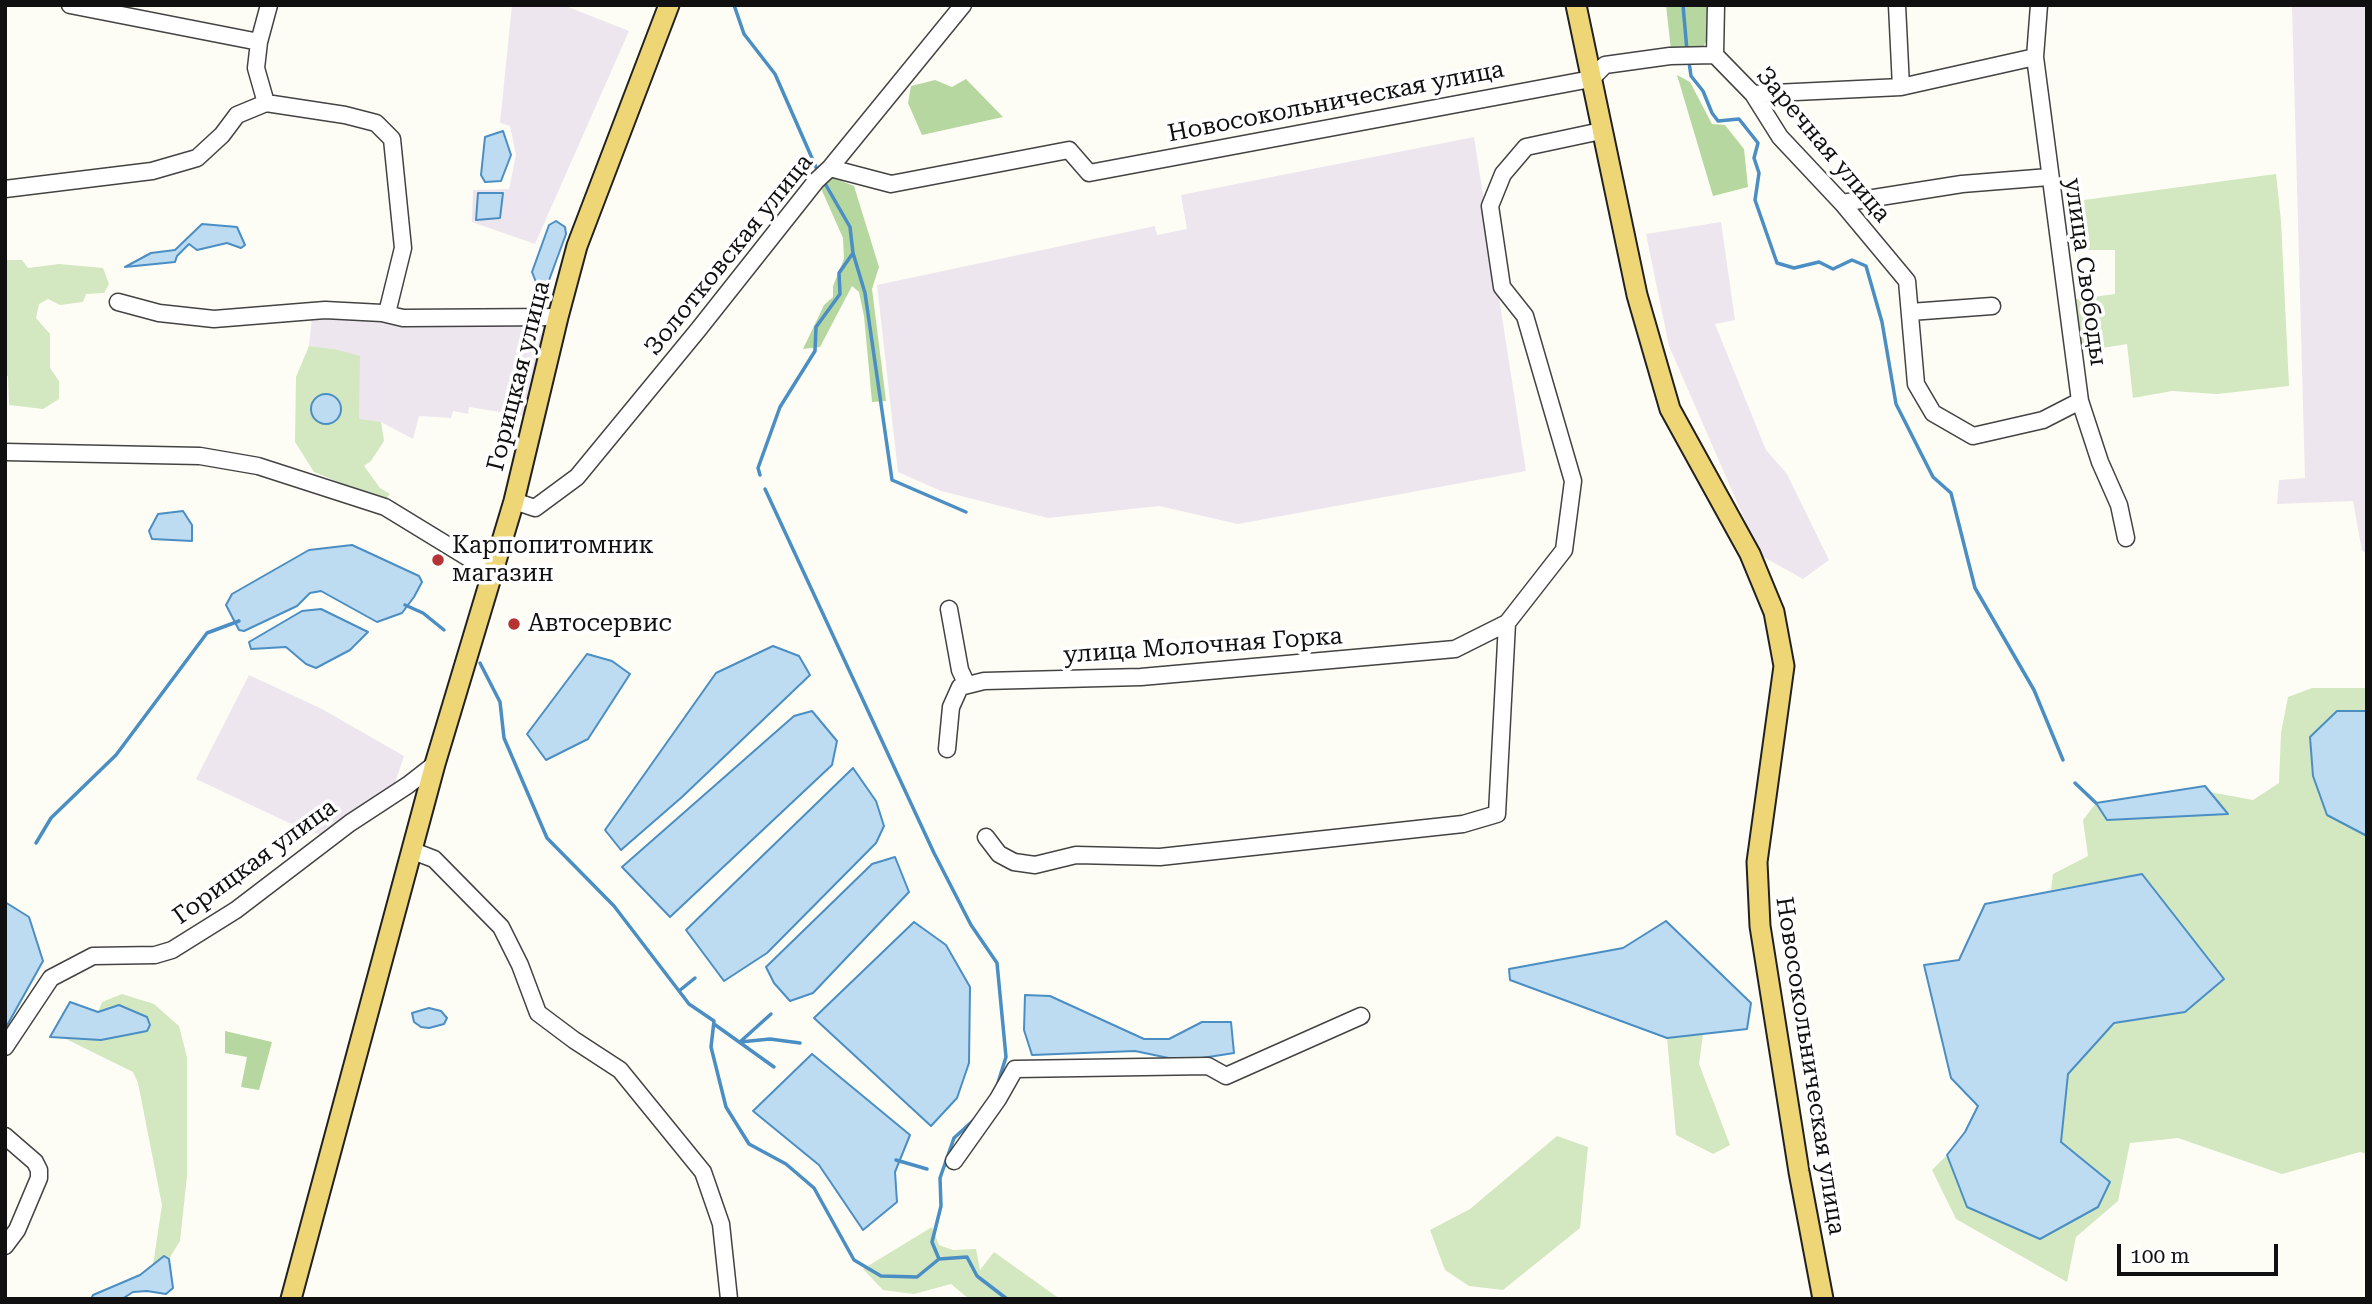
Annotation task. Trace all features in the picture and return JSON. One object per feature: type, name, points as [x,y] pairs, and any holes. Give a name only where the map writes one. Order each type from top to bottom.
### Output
[{"type":"main road","name":"Горицкая улица","points":[[293,1298],[344,1098],[435,764],[514,501],[558,317],[578,246],[669,5]]},
{"type":"main road","name":"Новосокольническая улица","points":[[1576,5],[1637,295],[1670,409],[1750,554],[1774,612],[1784,666],[1757,862],[1760,926],[1801,1185],[1823,1299]]},
{"type":"street","points":[[70,5],[259,42]]},
{"type":"street","points":[[266,103],[256,68],[259,42],[269,5]]},
{"type":"street","name":"Золотковская улица","points":[[514,501],[535,508],[577,477],[963,5]]},
{"type":"street","points":[[1591,79],[1605,65],[1715,55],[1716,5]]},
{"type":"street","points":[[1897,5],[1901,87]]},
{"type":"street","name":"улица Свободы","points":[[2039,5],[2035,57],[2080,401],[2100,462],[2119,505],[2126,538]]},
{"type":"street","name":"Заречная улица","points":[[1715,55],[1754,94],[1780,137],[1842,203],[1907,281],[1916,384],[1933,414],[1973,436],[2043,420],[2080,401]]},
{"type":"street","points":[[1754,94],[1901,87],[2035,57]]},
{"type":"street","name":"Новосокольническая улица","points":[[824,173],[891,184],[1069,150],[1089,173],[1591,79]]},
{"type":"street","points":[[5,189],[152,171],[197,158],[222,135],[237,115],[266,103],[356,117],[376,123],[392,139],[404,248],[387,313]]},
{"type":"street","points":[[986,837],[999,854],[1014,862],[1035,865],[1076,855],[1160,857],[1463,824],[1497,814],[1507,623],[1564,550],[1573,481],[1525,316],[1502,287],[1490,206],[1503,174],[1526,147],[1601,131]]},
{"type":"street","points":[[1842,203],[1962,184],[2049,177]]},
{"type":"street","points":[[118,302],[159,313],[214,319],[325,310],[387,313],[403,318],[558,317]]},
{"type":"street","points":[[1910,312],[1992,306]]},
{"type":"street","points":[[5,452],[200,456],[258,466],[385,507],[493,573]]},
{"type":"street","points":[[947,749],[951,707],[960,687],[967,685],[960,670],[949,609]]},
{"type":"street","name":"улица Молочная Горка","points":[[967,685],[984,681],[1141,677],[1455,649],[1507,623]]},
{"type":"street","name":"Горицкая улица","points":[[5,1047],[51,978],[93,956],[155,955],[172,950],[236,910],[350,823],[435,764]]},
{"type":"street","points":[[413,851],[434,859],[500,927],[520,965],[538,1013],[620,1070],[703,1172],[721,1224],[729,1299]]},
{"type":"street","points":[[954,1161],[998,1099],[1015,1069],[1208,1066],[1226,1076],[1361,1016]]},
{"type":"street","points":[[5,1136],[35,1162],[39,1170],[39,1178],[17,1230],[5,1246]]},
{"type":"shaded area","points":[[512,5],[563,5],[629,31],[535,244],[472,222],[473,190],[509,189],[516,155],[510,126],[500,123]]},
{"type":"shaded area","points":[[2292,5],[2367,5],[2367,553],[2362,551],[2353,501],[2277,504],[2279,480],[2305,478]]},
{"type":"shaded area","points":[[1474,137],[1526,471],[1238,524],[1159,506],[1048,518],[941,491],[898,472],[877,285],[1155,226],[1157,235],[1187,229],[1181,195]]},
{"type":"shaded area","points":[[1721,222],[1735,320],[1715,324],[1766,450],[1787,474],[1829,560],[1803,579],[1760,555],[1669,346],[1646,234]]},
{"type":"shaded area","points":[[312,317],[533,325],[543,336],[524,416],[469,407],[468,414],[453,411],[451,418],[419,416],[413,439],[381,422],[359,420],[334,349],[309,346]]},
{"type":"shaded area","points":[[249,675],[322,709],[404,756],[395,783],[321,835],[196,779]]},
{"type":"green space","points":[[1666,5],[1709,5],[1710,34],[1702,49],[1671,50]]},
{"type":"green space","points":[[1677,75],[1690,82],[1712,124],[1725,125],[1744,149],[1748,187],[1713,196]]},
{"type":"green space","points":[[966,79],[1003,117],[922,135],[908,103],[911,86],[935,80],[952,87]]},
{"type":"green space","points":[[2276,174],[2281,221],[2289,386],[2217,394],[2172,391],[2133,398],[2127,344],[2078,352],[2071,300],[2115,294],[2115,250],[2087,250],[2084,200]]},
{"type":"green space","points":[[829,176],[854,186],[879,267],[872,289],[886,401],[872,402],[864,316],[859,292],[852,286],[820,347],[803,349],[824,305],[833,297],[833,286],[844,259],[843,238],[819,184]]},
{"type":"green space","points":[[5,260],[22,260],[28,268],[59,264],[103,268],[109,284],[104,293],[86,294],[83,302],[60,305],[48,299],[39,304],[36,318],[50,334],[50,368],[59,381],[59,399],[43,409],[9,405],[8,376],[5,375]]},
{"type":"green space","points":[[309,346],[360,356],[359,419],[381,422],[384,441],[371,461],[364,466],[380,488],[390,494],[384,501],[314,472],[295,442],[296,377]]},
{"type":"green space","points":[[2312,688],[2367,688],[2367,711],[2337,711],[2327,815],[2367,836],[2367,1154],[2360,1152],[2282,1174],[2178,1138],[2130,1143],[2118,1201],[2076,1237],[2067,1282],[1956,1219],[1932,1170],[1947,1155],[1967,1207],[2110,1182],[2061,1142],[2068,1074],[2114,1023],[2185,1012],[2142,874],[2051,890],[2053,874],[2088,856],[2083,820],[2096,803],[2107,820],[2227,813],[2210,792],[2253,800],[2279,783],[2281,733],[2288,697]]},
{"type":"green space","points":[[122,994],[154,1004],[179,1026],[187,1057],[187,1176],[180,1241],[169,1259],[164,1256],[153,1265],[162,1205],[138,1083],[133,1072],[66,1039],[101,1040],[98,1012],[102,1002]]},
{"type":"green space","points":[[225,1031],[272,1042],[259,1090],[241,1087],[247,1057],[225,1053]]},
{"type":"green space","points":[[1703,1034],[1699,1064],[1730,1145],[1713,1154],[1676,1135],[1667,1038]]},
{"type":"green space","points":[[1557,1136],[1588,1147],[1580,1228],[1503,1290],[1469,1286],[1445,1270],[1430,1230],[1470,1209]]},
{"type":"green space","points":[[932,1227],[939,1245],[953,1250],[976,1249],[980,1270],[994,1252],[1060,1299],[969,1299],[951,1284],[914,1294],[883,1290],[863,1269]]},
{"type":"water","points":[[503,131],[511,155],[501,181],[485,182],[481,175],[485,137]]},
{"type":"water","points":[[478,193],[503,193],[500,218],[476,220]]},
{"type":"water","points":[[556,221],[565,227],[566,234],[548,283],[543,285],[536,282],[532,272],[549,225]]},
{"type":"water","points":[[202,224],[237,227],[245,245],[241,248],[227,243],[197,250],[189,244],[177,256],[175,262],[125,267],[151,253],[175,250]]},
{"type":"water","points":[[326,394],[337,398],[341,409],[337,420],[326,424],[315,420],[311,409],[315,398]]},
{"type":"water","points":[[183,511],[192,525],[192,541],[152,539],[149,531],[158,514]]},
{"type":"water","points":[[352,545],[419,576],[422,582],[402,613],[377,622],[321,591],[310,593],[297,606],[244,631],[239,630],[226,605],[232,594],[309,550]]},
{"type":"water","points":[[321,609],[368,632],[350,650],[316,668],[306,664],[286,647],[251,649],[249,642],[302,611]]},
{"type":"water","points":[[773,646],[799,656],[810,675],[682,797],[621,850],[605,830],[716,673]]},
{"type":"water","points":[[587,654],[612,661],[630,674],[588,739],[546,760],[527,734]]},
{"type":"water","points":[[812,711],[837,741],[832,765],[670,917],[622,867],[794,716]]},
{"type":"water","points":[[2337,711],[2367,711],[2367,836],[2327,815],[2313,776],[2310,737]]},
{"type":"water","points":[[853,768],[876,801],[884,826],[876,843],[767,953],[724,981],[686,930]]},
{"type":"water","points":[[2205,786],[2228,814],[2107,820],[2096,803]]},
{"type":"water","points":[[895,857],[909,892],[813,993],[790,1001],[774,983],[766,967],[872,864]]},
{"type":"water","points":[[2142,874],[2224,979],[2185,1012],[2114,1023],[2068,1074],[2061,1142],[2110,1182],[2098,1207],[2040,1239],[1967,1207],[1947,1155],[1965,1132],[1978,1106],[1951,1078],[1924,965],[1959,960],[1985,904]]},
{"type":"water","points":[[5,902],[29,917],[43,961],[5,1029]]},
{"type":"water","points":[[1666,921],[1751,1003],[1747,1029],[1667,1038],[1510,980],[1509,969],[1623,948]]},
{"type":"water","points":[[914,922],[946,945],[970,987],[969,1063],[957,1098],[931,1126],[814,1018]]},
{"type":"water","points":[[1025,995],[1050,996],[1144,1039],[1169,1039],[1202,1022],[1231,1022],[1234,1053],[1183,1061],[1135,1051],[1032,1055],[1024,1030]]},
{"type":"water","points":[[70,1002],[98,1012],[119,1005],[147,1017],[150,1025],[147,1031],[101,1040],[50,1037]]},
{"type":"water","points":[[429,1008],[441,1011],[447,1018],[444,1024],[429,1028],[414,1022],[412,1013]]},
{"type":"water","points":[[812,1054],[910,1135],[895,1172],[897,1202],[863,1230],[819,1165],[753,1111]]},
{"type":"water","points":[[164,1256],[169,1259],[173,1288],[166,1294],[147,1291],[133,1292],[122,1299],[91,1299],[93,1295],[140,1275]]},
{"type":"waterway","points":[[734,5],[744,34],[775,74],[819,174]]},
{"type":"waterway","points":[[1683,5],[1687,51]]},
{"type":"waterway","points":[[1689,62],[1691,76],[1703,91],[1718,121],[1739,119],[1758,143],[1754,158],[1759,173],[1755,200],[1777,263],[1794,268],[1819,262],[1833,269],[1852,260],[1866,266],[1882,322],[1896,404],[1933,477],[1951,493],[1975,588],[2034,690],[2063,760]]},
{"type":"waterway","points":[[760,475],[758,468],[780,407],[815,351],[816,327],[840,294],[839,273],[853,253],[850,227],[823,180]]},
{"type":"waterway","points":[[853,253],[865,293],[892,480],[966,512]]},
{"type":"waterway","points":[[765,489],[934,853],[971,925],[997,963],[1006,1057],[997,1086]]},
{"type":"waterway","points":[[405,605],[423,613],[444,630]]},
{"type":"waterway","points":[[36,843],[51,818],[116,755],[207,633],[239,621]]},
{"type":"waterway","points":[[480,663],[500,702],[504,738],[547,838],[614,906],[689,1004],[714,1021],[711,1047],[726,1107],[749,1144],[786,1164],[814,1188],[854,1260],[881,1276],[917,1277],[939,1259],[967,1257],[977,1276],[1007,1299]]},
{"type":"waterway","points":[[2075,783],[2096,803]]},
{"type":"waterway","points":[[679,991],[695,978]]},
{"type":"waterway","points":[[741,1041],[771,1014]]},
{"type":"waterway","points":[[714,1024],[774,1067]]},
{"type":"waterway","points":[[740,1042],[770,1039],[800,1043]]},
{"type":"waterway","points":[[939,1259],[932,1242],[941,1206],[940,1178],[954,1138],[976,1118]]},
{"type":"waterway","points":[[896,1160],[927,1169]]},
{"type":"place","name":"Карпопитомник магазин","points":[[438,560]]},
{"type":"place","name":"Автосервис","points":[[514,624]]}]
